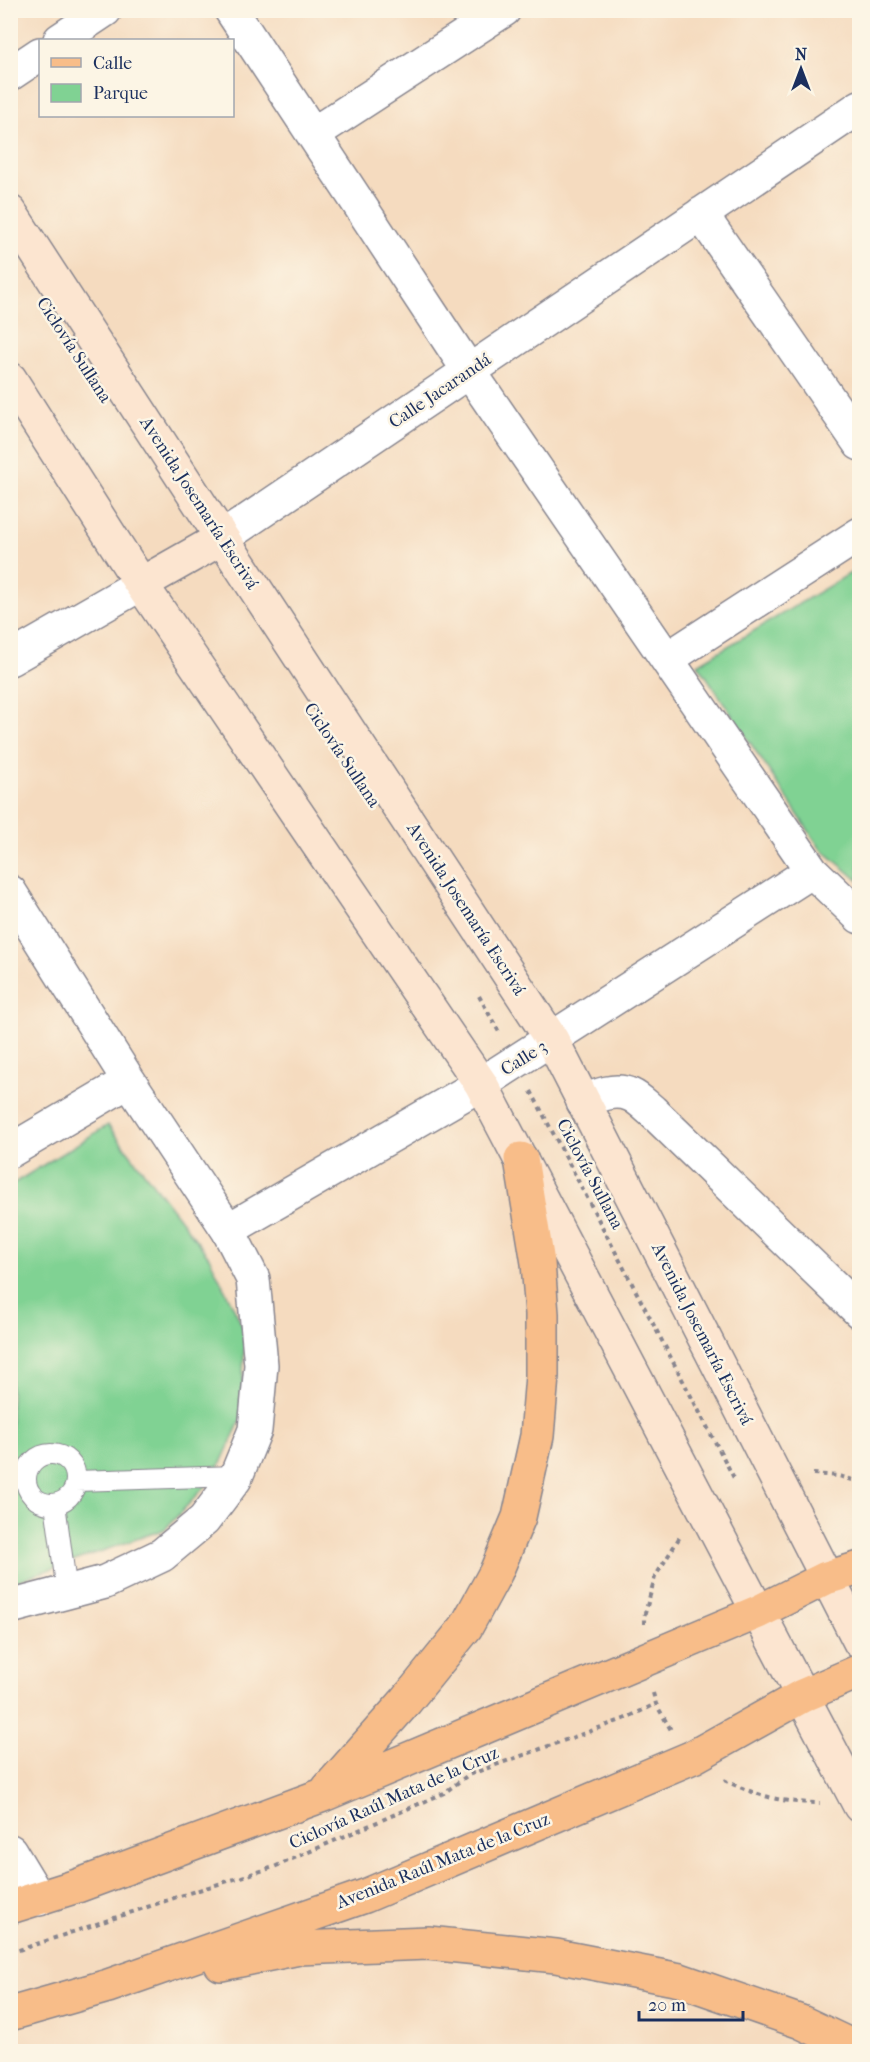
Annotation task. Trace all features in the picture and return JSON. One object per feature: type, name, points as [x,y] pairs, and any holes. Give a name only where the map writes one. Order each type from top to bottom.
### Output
[{"type":"main road","name":"Avenida Josemaría Escrivá","points":[[10,212],[552,1040],[860,1642]]},
{"type":"main road","points":[[10,379],[141,584],[481,1084],[857,1802]]},
{"type":"main road","name":"Calle Jacarandá","points":[[141,584],[222,538]]},
{"type":"main road","points":[[323,1795],[406,1701],[466,1627],[496,1572],[519,1516],[537,1436],[542,1376],[542,1314],[538,1263],[521,1159]]},
{"type":"main road","points":[[25,1903],[323,1795],[758,1612],[826,1578],[860,1568]]},
{"type":"main road","name":"Avenida Raúl Mata de la Cruz","points":[[10,2014],[108,1986],[365,1896],[693,1757],[802,1696],[860,1671]]},
{"type":"main road","points":[[108,1986],[299,1948],[428,1943],[556,1956],[680,1980],[801,2022],[860,2050]]},
{"type":"street","points":[[62,39],[105,10]]},
{"type":"street","points":[[231,10],[469,371],[812,871],[860,917]]},
{"type":"street","points":[[313,134],[504,10]]},
{"type":"street","points":[[10,74],[39,55]]},
{"type":"street","name":"Calle Jacarandá","points":[[222,538],[860,106]]},
{"type":"street","points":[[701,214],[860,444]]},
{"type":"street","points":[[667,659],[860,534]]},
{"type":"street","name":"Calle Jacarandá","points":[[10,659],[141,584]]},
{"type":"street","name":"Calle 3","points":[[228,1230],[481,1084],[812,871]]},
{"type":"street","points":[[10,892],[129,1081],[228,1230],[253,1279],[261,1365],[255,1430],[237,1476],[204,1520],[162,1555],[105,1582],[10,1607]]},
{"type":"street","points":[[10,1151],[129,1081]]},
{"type":"street","points":[[583,1102],[611,1092],[632,1095],[652,1111],[860,1312]]},
{"type":"street","points":[[10,1851],[25,1903]]},
{"type":"lane","points":[[50,1454],[66,1459],[72,1465],[76,1473],[76,1481],[69,1497],[55,1504],[47,1504],[33,1496],[18,1482],[34,1461],[50,1454]]},
{"type":"lane","points":[[76,1481],[237,1476]]},
{"type":"lane","points":[[55,1504],[68,1592]]},
{"type":"path","name":"Ciclovía Sullana","points":[[476,991],[734,1478]]},
{"type":"path","name":"Ciclovía Raúl Mata de la Cruz","points":[[10,1953],[274,1867],[444,1793],[468,1775],[624,1719],[656,1704],[672,1732],[693,1757],[720,1778],[751,1793],[784,1802],[857,1802]]},
{"type":"green space","points":[[859,568],[859,881],[820,848],[698,664]]},
{"type":"green space","points":[[108,1125],[209,1257],[245,1331],[241,1419],[215,1476],[165,1529],[11,1583],[11,1185]]}]
